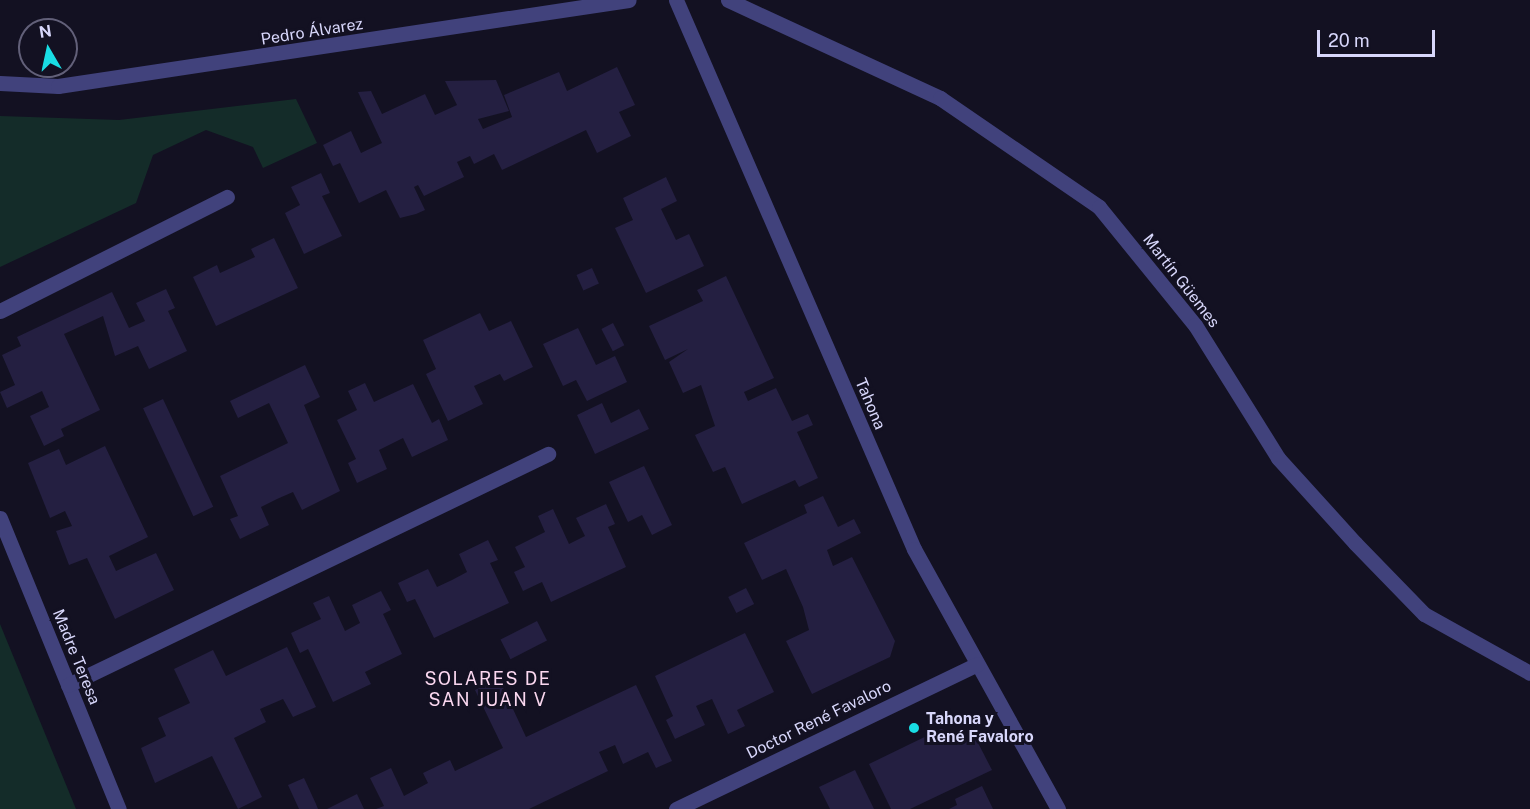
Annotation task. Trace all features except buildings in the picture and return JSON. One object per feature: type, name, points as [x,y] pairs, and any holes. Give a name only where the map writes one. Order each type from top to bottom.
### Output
[{"type":"street","name":"Pedro Álvarez","points":[[0,83],[69,85],[629,0]]},
{"type":"street","name":"Tahona","points":[[676,0],[914,549],[1058,809]]},
{"type":"street","name":"Martín Güemes","points":[[728,0],[940,98],[1099,207],[1195,326],[1278,458],[1355,543],[1424,614],[1530,673]]},
{"type":"street","points":[[0,311],[227,197]]},
{"type":"street","points":[[68,685],[548,454]]},
{"type":"street","name":"Madre Teresa","points":[[0,518],[119,809]]},
{"type":"street","name":"Doctor René Favaloro","points":[[676,809],[977,664]]},
{"type":"green space","points":[[296,99],[317,143],[263,168],[253,147],[206,130],[153,155],[136,203],[0,267],[0,116],[119,120]]},
{"type":"green space","points":[[0,624],[76,809],[0,809]]},
{"type":"place","name":"Tahona y René Favaloro","points":[[914,728]]},
{"type":"district","name":"SOLARES DE SAN JUAN V","points":[[488,690]]}]
